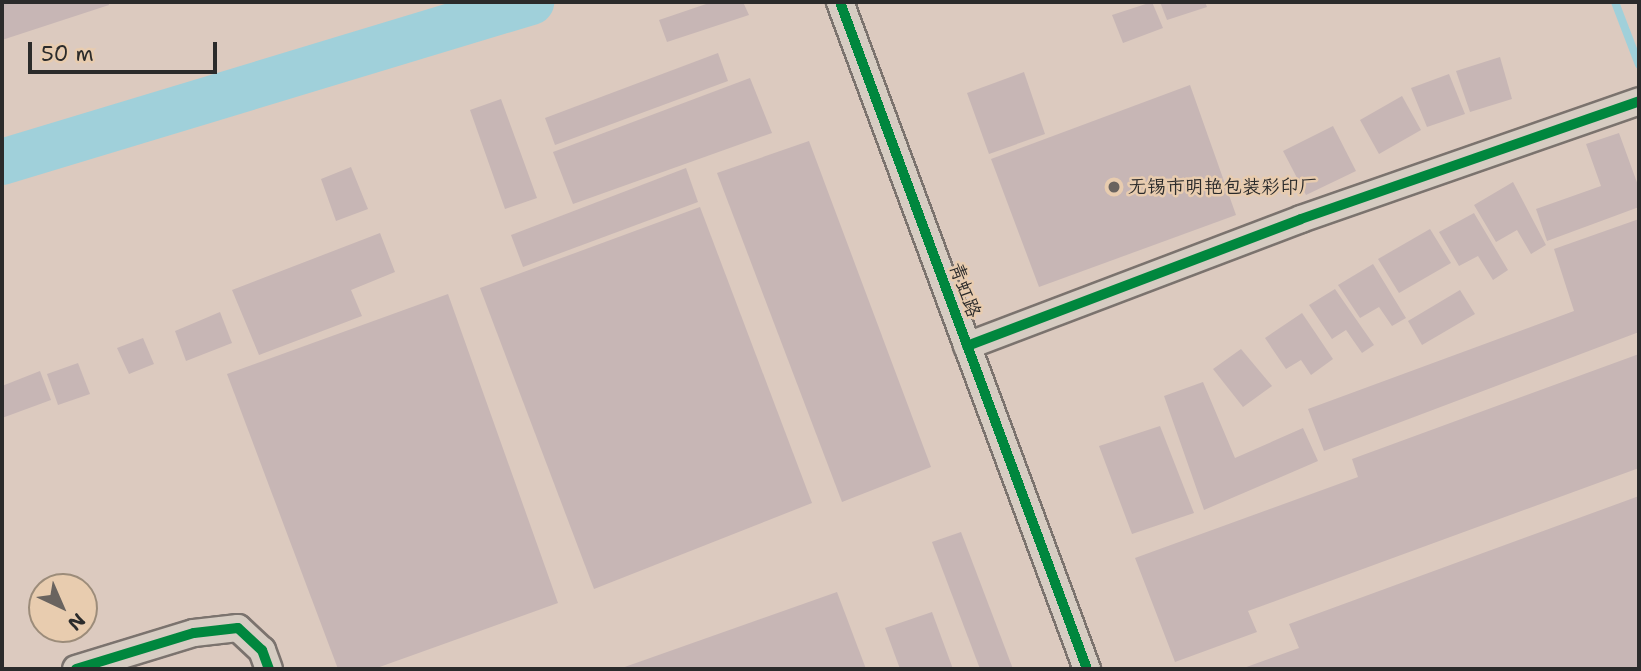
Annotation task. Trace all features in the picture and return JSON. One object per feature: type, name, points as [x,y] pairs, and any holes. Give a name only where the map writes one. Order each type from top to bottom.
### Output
[{"type":"street","name":"青虹路","points":[[841,4],[1087,669]]},
{"type":"street","points":[[967,346],[1301,219],[1637,102]]},
{"type":"street","points":[[76,669],[194,633],[238,628],[262,650],[269,669]]},
{"type":"building","points":[[2,2],[108,2],[109,5],[2,40]]},
{"type":"building","points":[[712,2],[743,2],[749,15],[667,42],[659,20]]},
{"type":"building","points":[[1152,2],[1163,28],[1123,43],[1112,15]]},
{"type":"building","points":[[1160,2],[1205,2],[1207,7],[1167,20]]},
{"type":"building","points":[[718,53],[728,81],[555,145],[545,118]]},
{"type":"building","points":[[1500,57],[1512,99],[1470,112],[1456,71]]},
{"type":"building","points":[[1024,72],[1045,134],[989,154],[967,93]]},
{"type":"building","points":[[1449,74],[1465,114],[1427,127],[1411,88]]},
{"type":"building","points":[[750,78],[772,133],[573,204],[553,152]]},
{"type":"building","name":"无锡市明艳包装彩印厂","points":[[1190,85],[1236,215],[1039,287],[991,159]]},
{"type":"building","points":[[1402,96],[1421,130],[1379,154],[1360,120]]},
{"type":"building","points":[[501,99],[537,198],[505,209],[470,110]]},
{"type":"building","points":[[1333,126],[1356,171],[1306,195],[1283,151]]},
{"type":"building","points":[[1619,133],[1639,188],[1639,207],[1547,241],[1536,209],[1601,186],[1586,144]]},
{"type":"building","points":[[809,141],[931,467],[842,502],[717,173]]},
{"type":"building","points":[[351,167],[368,209],[336,221],[321,179]]},
{"type":"building","points":[[686,168],[698,202],[523,267],[511,235]]},
{"type":"building","points":[[1513,182],[1546,245],[1531,254],[1517,230],[1496,242],[1474,205]]},
{"type":"building","points":[[700,207],[812,503],[594,589],[480,288]]},
{"type":"building","points":[[1474,213],[1508,270],[1493,280],[1478,256],[1459,266],[1439,232]]},
{"type":"building","points":[[1639,219],[1639,332],[1324,451],[1308,409],[1574,311],[1554,249]]},
{"type":"building","points":[[1430,229],[1451,263],[1399,293],[1378,259]]},
{"type":"building","points":[[380,233],[395,272],[351,290],[362,316],[259,355],[232,290]]},
{"type":"building","points":[[1373,264],[1406,318],[1392,326],[1379,307],[1360,318],[1338,285]]},
{"type":"building","points":[[1335,289],[1374,345],[1362,353],[1346,330],[1332,339],[1309,305]]},
{"type":"building","points":[[1460,290],[1475,314],[1422,345],[1408,321]]},
{"type":"building","points":[[448,294],[558,603],[374,669],[338,669],[227,374]]},
{"type":"building","points":[[220,312],[232,343],[186,361],[175,331]]},
{"type":"building","points":[[1302,313],[1333,359],[1311,375],[1301,360],[1286,369],[1265,338]]},
{"type":"building","points":[[143,338],[154,364],[129,374],[117,348]]},
{"type":"building","points":[[1241,349],[1272,386],[1243,407],[1213,369]]},
{"type":"building","points":[[1639,354],[1639,468],[1248,611],[1257,632],[1175,662],[1135,558],[1358,477],[1352,459]]},
{"type":"building","points":[[78,363],[90,394],[58,405],[47,374]]},
{"type":"building","points":[[40,371],[51,400],[2,418],[2,386]]},
{"type":"building","points":[[1203,382],[1235,458],[1303,428],[1318,461],[1204,510],[1164,396]]},
{"type":"building","points":[[1160,426],[1194,513],[1132,534],[1099,446]]},
{"type":"building","points":[[1639,496],[1639,669],[1241,669],[1299,648],[1289,624]]},
{"type":"building","points":[[961,532],[1013,669],[980,669],[932,542]]},
{"type":"building","points":[[837,592],[866,669],[619,669]]},
{"type":"building","points":[[932,612],[953,669],[900,669],[885,628]]},
{"type":"waterway","points":[[2,162],[531,2]]},
{"type":"waterway","points":[[1615,2],[1639,65]]},
{"type":"cycle path","points":[[840,2],[1087,669]]},
{"type":"cycle path","points":[[967,346],[1301,219],[1639,101]]},
{"type":"cycle path","points":[[76,669],[194,633],[238,628],[262,650],[269,669]]},
{"type":"place","name":"无锡市明艳包装彩印厂","points":[[1114,187]]}]
